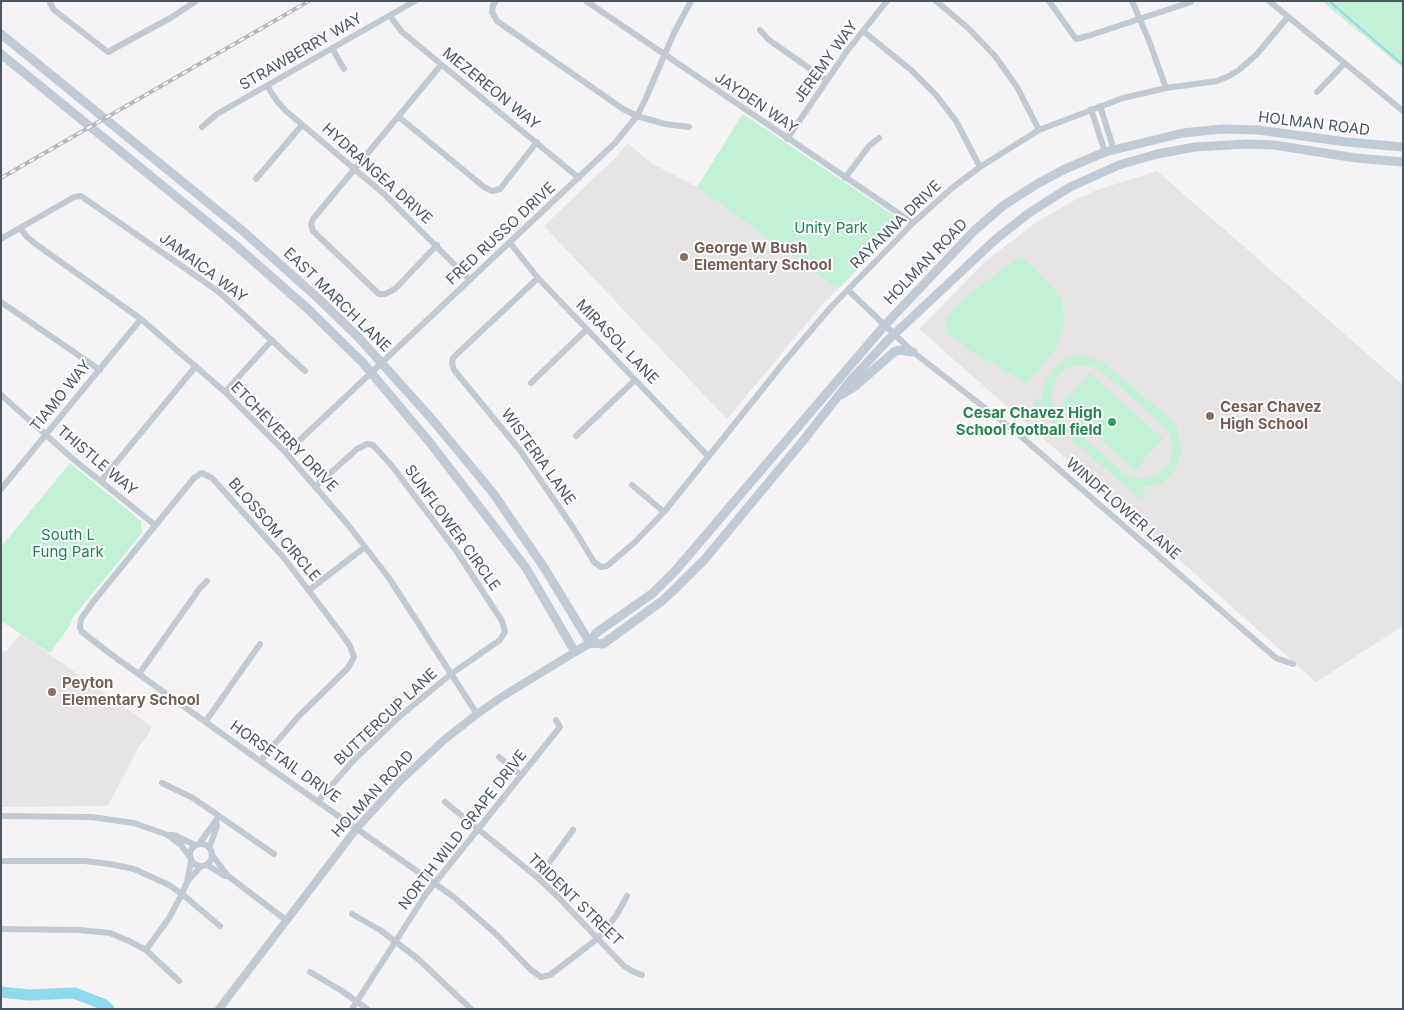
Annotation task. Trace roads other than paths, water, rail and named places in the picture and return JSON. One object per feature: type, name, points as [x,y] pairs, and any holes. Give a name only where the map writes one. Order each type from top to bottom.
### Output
[{"type":"main road","name":"EAST MARCH LANE","points":[[1,34],[276,260],[320,300],[382,362],[493,493],[546,569],[590,643]]},
{"type":"main road","name":"EAST MARCH LANE","points":[[1,54],[233,244],[308,309],[371,372],[431,444],[526,568],[575,652]]},
{"type":"main road","name":"HOLMAN ROAD","points":[[575,652],[590,643],[596,633],[653,593],[676,570],[884,326],[975,230],[1004,205],[1037,184],[1058,172],[1110,151],[1182,133],[1258,130],[1347,142],[1403,147]]},
{"type":"main road","name":"HOLMAN ROAD","points":[[590,643],[604,644],[662,601],[676,588],[705,559],[850,381],[894,335],[996,239],[1029,213],[1070,187],[1119,165],[1157,154],[1195,147],[1247,144],[1274,145],[1356,158],[1403,162]]},
{"type":"main road","points":[[834,400],[854,387],[894,352],[899,350],[912,352]]},
{"type":"street","points":[[50,2],[54,10],[108,52],[172,17],[196,1]]},
{"type":"street","name":"STRAWBERRY WAY","points":[[202,127],[217,114],[415,1]]},
{"type":"street","points":[[496,1],[492,12],[497,21],[623,109],[637,116],[680,127],[690,127]]},
{"type":"street","name":"JAYDEN WAY","points":[[586,1],[913,223]]},
{"type":"street","name":"FRED RUSSO DRIVE","points":[[286,453],[615,143],[637,116],[653,85],[674,33],[691,1]]},
{"type":"street","name":"JEREMY WAY","points":[[787,139],[826,80],[887,1]]},
{"type":"street","points":[[936,1],[968,28],[995,56],[1017,87],[1039,130]]},
{"type":"street","points":[[1049,1],[1076,39],[1191,2]]},
{"type":"street","points":[[1132,1],[1166,88]]},
{"type":"street","points":[[1269,1],[1403,111]]},
{"type":"street","name":"MEZEREON WAY","points":[[390,16],[402,32],[580,178]]},
{"type":"street","name":"RAYANNA DRIVE","points":[[601,567],[607,566],[634,543],[664,512],[808,333],[913,223],[952,188],[980,167],[1039,130],[1100,106],[1166,88],[1202,84],[1229,76],[1256,55],[1288,17]]},
{"type":"street","points":[[760,30],[769,40],[826,80]]},
{"type":"street","points":[[863,31],[918,76],[936,95],[956,121],[980,167]]},
{"type":"street","points":[[332,48],[344,69]]},
{"type":"street","points":[[1317,92],[1344,64]]},
{"type":"street","points":[[437,245],[395,289],[385,294],[379,294],[314,231],[311,224],[313,218],[441,65]]},
{"type":"street","name":"HYDRANGEA DRIVE","points":[[268,86],[286,111],[384,194],[470,280]]},
{"type":"street","points":[[1100,106],[1110,151]]},
{"type":"street","points":[[1091,110],[1110,151]]},
{"type":"street","points":[[399,117],[484,187],[492,191],[500,188],[537,142]]},
{"type":"street","points":[[256,178],[302,125]]},
{"type":"street","points":[[845,178],[869,146],[880,138]]},
{"type":"street","name":"JAMAICA WAY","points":[[20,228],[78,196],[219,292],[304,370]]},
{"type":"street","points":[[1,239],[20,228]]},
{"type":"street","name":"ETCHEVERRY DRIVE","points":[[20,228],[37,245],[141,319],[225,392],[286,453],[316,486],[365,547],[411,611],[477,714]]},
{"type":"street","name":"MIRASOL LANE","points":[[510,243],[538,278],[708,456]]},
{"type":"street","name":"WISTERIA LANE","points":[[538,278],[458,353],[452,363],[454,370],[519,450],[574,529],[594,562],[601,567]]},
{"type":"street","name":"WINDFLOWER LANE","points":[[848,290],[912,352],[1028,442],[1276,658],[1294,664]]},
{"type":"street","points":[[1,302],[100,370]]},
{"type":"street","name":"TIAMO WAY","points":[[2,486],[141,319]]},
{"type":"street","points":[[531,383],[587,329]]},
{"type":"street","points":[[225,392],[272,340]]},
{"type":"street","points":[[101,481],[196,366]]},
{"type":"street","points":[[576,436],[635,380]]},
{"type":"street","name":"THISTLE WAY","points":[[1,395],[73,459],[155,525]]},
{"type":"street","name":"SUNFLOWER CIRCLE","points":[[316,486],[362,446],[367,444],[373,445],[392,466],[457,552],[502,621],[505,632],[500,640],[451,674]]},
{"type":"street","name":"BLOSSOM CIRCLE","points":[[80,628],[81,619],[194,478],[202,473],[208,475],[258,527],[309,590],[350,646],[354,657],[348,668],[298,717],[260,761]]},
{"type":"street","points":[[632,485],[664,512]]},
{"type":"street","points":[[309,590],[365,547]]},
{"type":"street","points":[[139,674],[200,588],[207,581]]},
{"type":"street","name":"HORSETAIL DRIVE","points":[[80,628],[86,636],[434,883],[476,915],[530,969],[541,977],[550,975],[597,938]]},
{"type":"street","points":[[206,721],[260,644]]},
{"type":"street","name":"HOLMAN ROAD","points":[[219,1009],[357,828],[393,788],[426,756],[477,714],[575,652]]},
{"type":"street","name":"BUTTERCUP LANE","points":[[318,801],[372,742],[451,674]]},
{"type":"street","name":"NORTH WILD GRAPE DRIVE","points":[[352,1009],[434,883],[560,727],[556,720]]},
{"type":"street","points":[[499,757],[521,775]]},
{"type":"street","points":[[162,783],[175,788],[274,854]]},
{"type":"street","name":"TRIDENT STREET","points":[[445,802],[538,878],[624,966],[642,975]]},
{"type":"street","points":[[1,816],[91,817],[134,823],[168,835],[181,845],[190,858],[200,867]]},
{"type":"street","points":[[146,950],[169,918],[182,894],[187,882],[190,850],[197,845],[218,818]]},
{"type":"street","points":[[187,882],[200,867],[207,865],[212,858],[210,851],[218,818]]},
{"type":"street","points":[[538,878],[573,830]]},
{"type":"street","points":[[168,835],[174,835],[210,851],[228,876],[286,920]]},
{"type":"street","points":[[1,861],[85,862],[110,864],[134,869],[169,885],[220,926]]},
{"type":"street","points":[[207,865],[228,876]]},
{"type":"street","points":[[597,938],[616,916],[627,896]]},
{"type":"street","points":[[352,914],[367,922],[417,958],[471,1009]]},
{"type":"street","points":[[1,928],[95,930],[110,933],[146,950],[179,981]]},
{"type":"street","points":[[310,972],[367,1009]]},
{"type":"waterway","points":[[1329,1],[1403,65]]},
{"type":"waterway","points":[[1,992],[29,995],[74,993],[103,1004],[109,1009]]},
{"type":"railway","points":[[1,178],[309,1]]},
{"type":"place","name":"George W Bush Elementary School","points":[[684,257]]},
{"type":"place","name":"Cesar Chavez High School","points":[[1210,416]]},
{"type":"place","name":"Cesar Chavez High School football field","points":[[1112,422]]},
{"type":"place","name":"Peyton Elementary School","points":[[52,692]]},
{"type":"park label","name":"Unity Park","points":[[831,228]]},
{"type":"park label","name":"South L Fung Park","points":[[68,544]]}]
